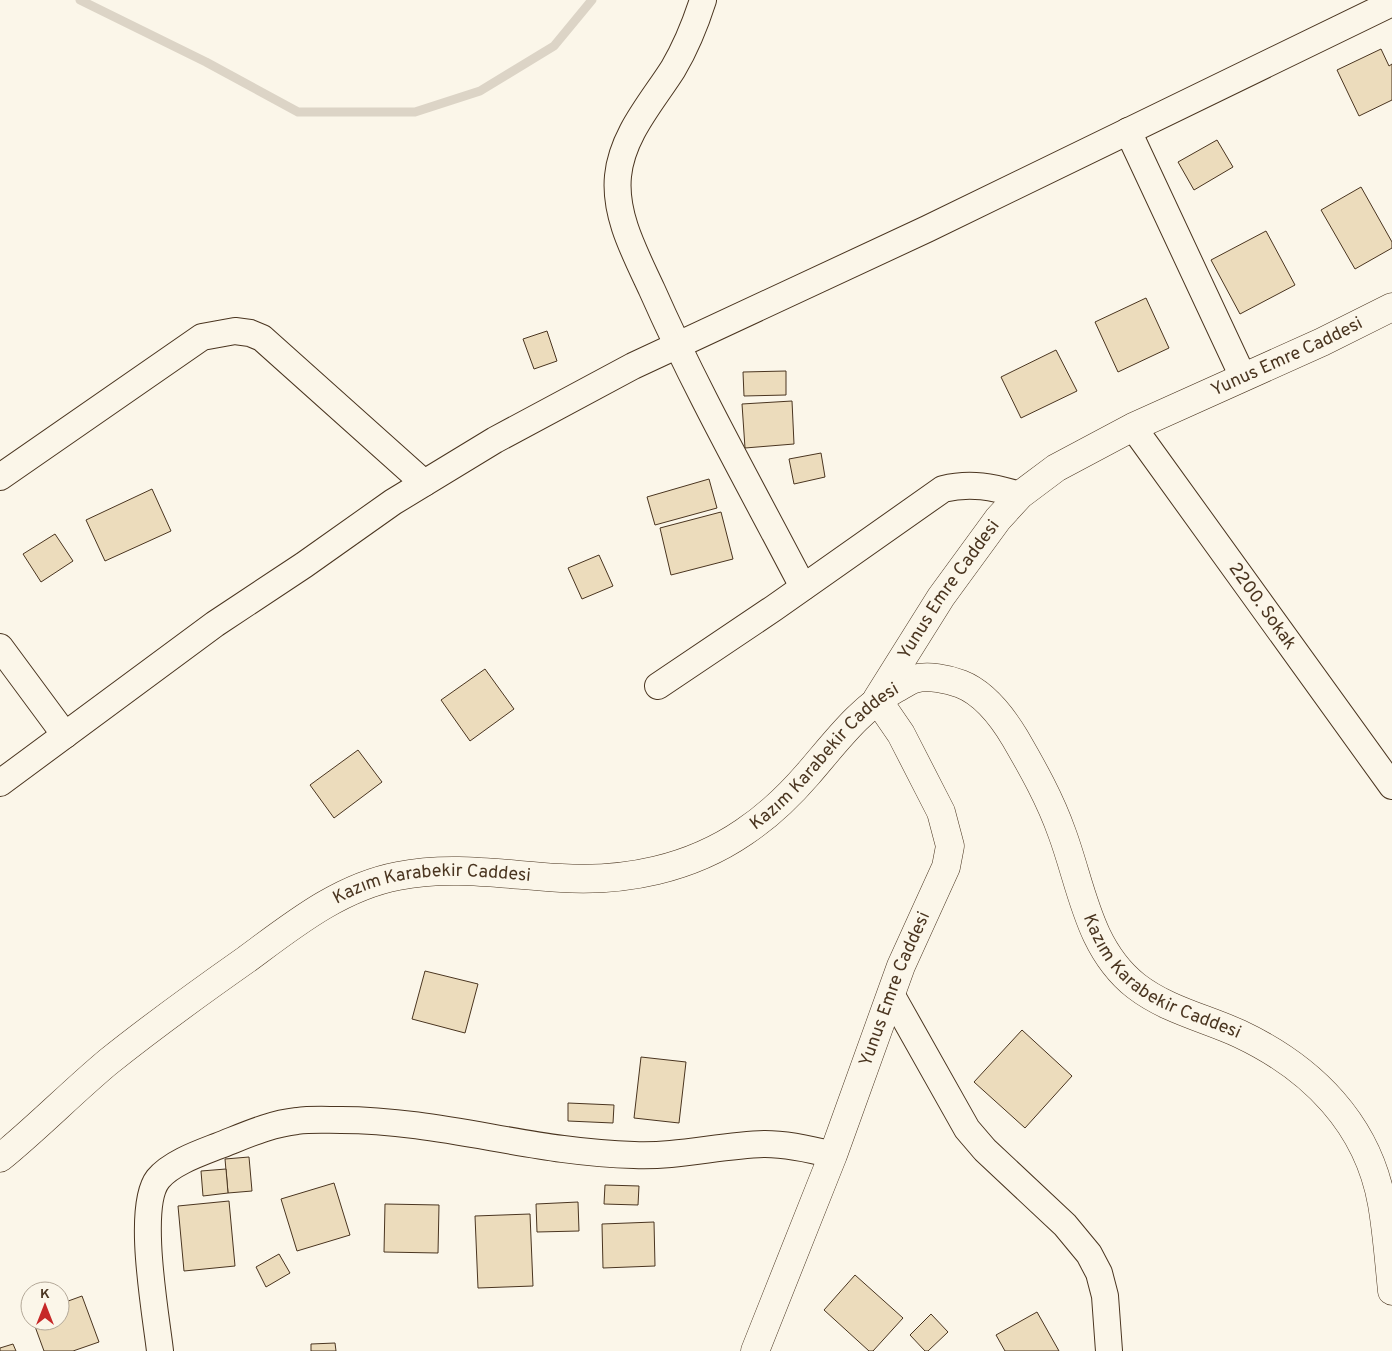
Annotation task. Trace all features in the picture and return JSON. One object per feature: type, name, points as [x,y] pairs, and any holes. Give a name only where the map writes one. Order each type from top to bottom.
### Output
[{"type":"street","points":[[703,0],[690,38],[642,115],[625,148],[618,176],[619,204],[624,227],[676,346],[803,587]]},
{"type":"street","points":[[0,783],[215,624],[424,483],[536,418],[676,346],[927,229],[1392,3]]},
{"type":"street","points":[[1128,131],[1242,377]]},
{"type":"street","name":"Yunus Emre Caddesi","points":[[755,1351],[833,1155],[891,994],[946,867],[950,846],[940,812],[923,774],[901,734],[878,699],[941,597],[998,518],[1020,495],[1056,468],[1133,427],[1322,342],[1392,307]]},
{"type":"street","points":[[0,477],[202,337],[236,331],[250,333],[274,347],[353,421],[424,483]]},
{"type":"street","name":"2200. Sokak","points":[[1133,427],[1392,786]]},
{"type":"street","points":[[658,686],[943,489],[958,486],[988,486],[1020,495]]},
{"type":"street","points":[[0,647],[65,735]]},
{"type":"street","name":"Kazım Karabekir Caddesi","points":[[0,1158],[104,1065],[149,1030],[306,916],[353,889],[397,876],[441,871],[490,871],[562,879],[605,878],[645,874],[679,864],[716,850],[747,830],[780,804],[834,742],[878,699],[913,679],[938,678],[966,685],[988,703],[1006,724],[1039,780],[1062,831],[1096,938],[1114,964],[1135,985],[1164,1004],[1239,1033],[1280,1055],[1323,1092],[1356,1130],[1370,1161],[1382,1201],[1392,1291]]},
{"type":"street","points":[[891,994],[967,1128],[985,1150],[1065,1225],[1090,1254],[1099,1273],[1105,1296],[1109,1351]]},
{"type":"street","points":[[160,1351],[148,1222],[152,1189],[158,1178],[171,1168],[204,1152],[268,1127],[298,1120],[356,1120],[422,1125],[542,1147],[634,1155],[683,1154],[764,1144],[795,1146],[833,1155]]},
{"type":"building","points":[[1381,49],[1389,66],[1392,64],[1392,100],[1359,116],[1337,70]]},
{"type":"building","points":[[1217,140],[1233,167],[1194,190],[1178,162]]},
{"type":"building","points":[[1361,187],[1392,242],[1392,248],[1355,269],[1321,210]]},
{"type":"building","points":[[1266,231],[1295,285],[1240,314],[1211,260]]},
{"type":"building","points":[[1146,298],[1169,348],[1118,372],[1095,322]]},
{"type":"building","points":[[547,331],[557,361],[534,369],[523,339]]},
{"type":"building","points":[[1056,350],[1077,391],[1021,418],[1001,377]]},
{"type":"building","points":[[786,371],[786,395],[744,396],[743,372]]},
{"type":"building","points":[[792,401],[794,444],[745,448],[742,404]]},
{"type":"building","points":[[821,453],[825,477],[794,484],[789,459]]},
{"type":"building","points":[[709,479],[717,508],[655,525],[647,497]]},
{"type":"building","points":[[152,489],[171,531],[105,561],[86,520]]},
{"type":"building","points":[[721,512],[733,559],[671,575],[660,528]]},
{"type":"building","points":[[55,534],[73,561],[41,582],[23,554]]},
{"type":"building","points":[[599,555],[613,586],[582,599],[568,568]]},
{"type":"building","points":[[485,669],[514,709],[470,741],[441,700]]},
{"type":"building","points":[[358,750],[382,782],[334,818],[310,785]]},
{"type":"building","points":[[425,971],[478,984],[465,1033],[412,1019]]},
{"type":"building","points":[[1022,1030],[1072,1076],[1025,1128],[974,1082]]},
{"type":"building","points":[[641,1057],[686,1062],[679,1123],[634,1118]]},
{"type":"building","points":[[568,1103],[614,1105],[613,1123],[568,1121]]},
{"type":"building","points":[[249,1157],[252,1191],[228,1193],[225,1159]]},
{"type":"building","points":[[226,1169],[228,1193],[203,1196],[201,1171]]},
{"type":"building","points":[[334,1183],[350,1235],[297,1251],[281,1199]]},
{"type":"building","points":[[605,1185],[639,1186],[638,1205],[604,1204]]},
{"type":"building","points":[[229,1201],[235,1266],[184,1271],[178,1206]]},
{"type":"building","points":[[578,1202],[579,1231],[537,1232],[536,1204]]},
{"type":"building","points":[[385,1204],[439,1205],[438,1253],[384,1252]]},
{"type":"building","points":[[530,1214],[533,1286],[478,1288],[475,1216]]},
{"type":"building","points":[[654,1222],[655,1266],[603,1268],[602,1224]]},
{"type":"building","points":[[279,1254],[290,1273],[266,1287],[256,1267]]},
{"type":"building","points":[[855,1275],[903,1318],[873,1351],[869,1351],[824,1310]]},
{"type":"building","points":[[82,1296],[99,1342],[73,1351],[44,1351],[37,1331],[70,1331],[70,1300]]},
{"type":"building","points":[[1037,1312],[1059,1351],[1005,1351],[996,1335]]},
{"type":"building","points":[[931,1314],[948,1332],[928,1351],[925,1351],[910,1335]]},
{"type":"building","points":[[335,1343],[336,1351],[311,1351],[311,1344]]},
{"type":"building","points":[[13,1344],[16,1351],[0,1351],[0,1348]]},
{"type":"waterway","points":[[80,0],[206,62],[298,112],[415,112],[480,91],[554,46],[592,0]]}]
